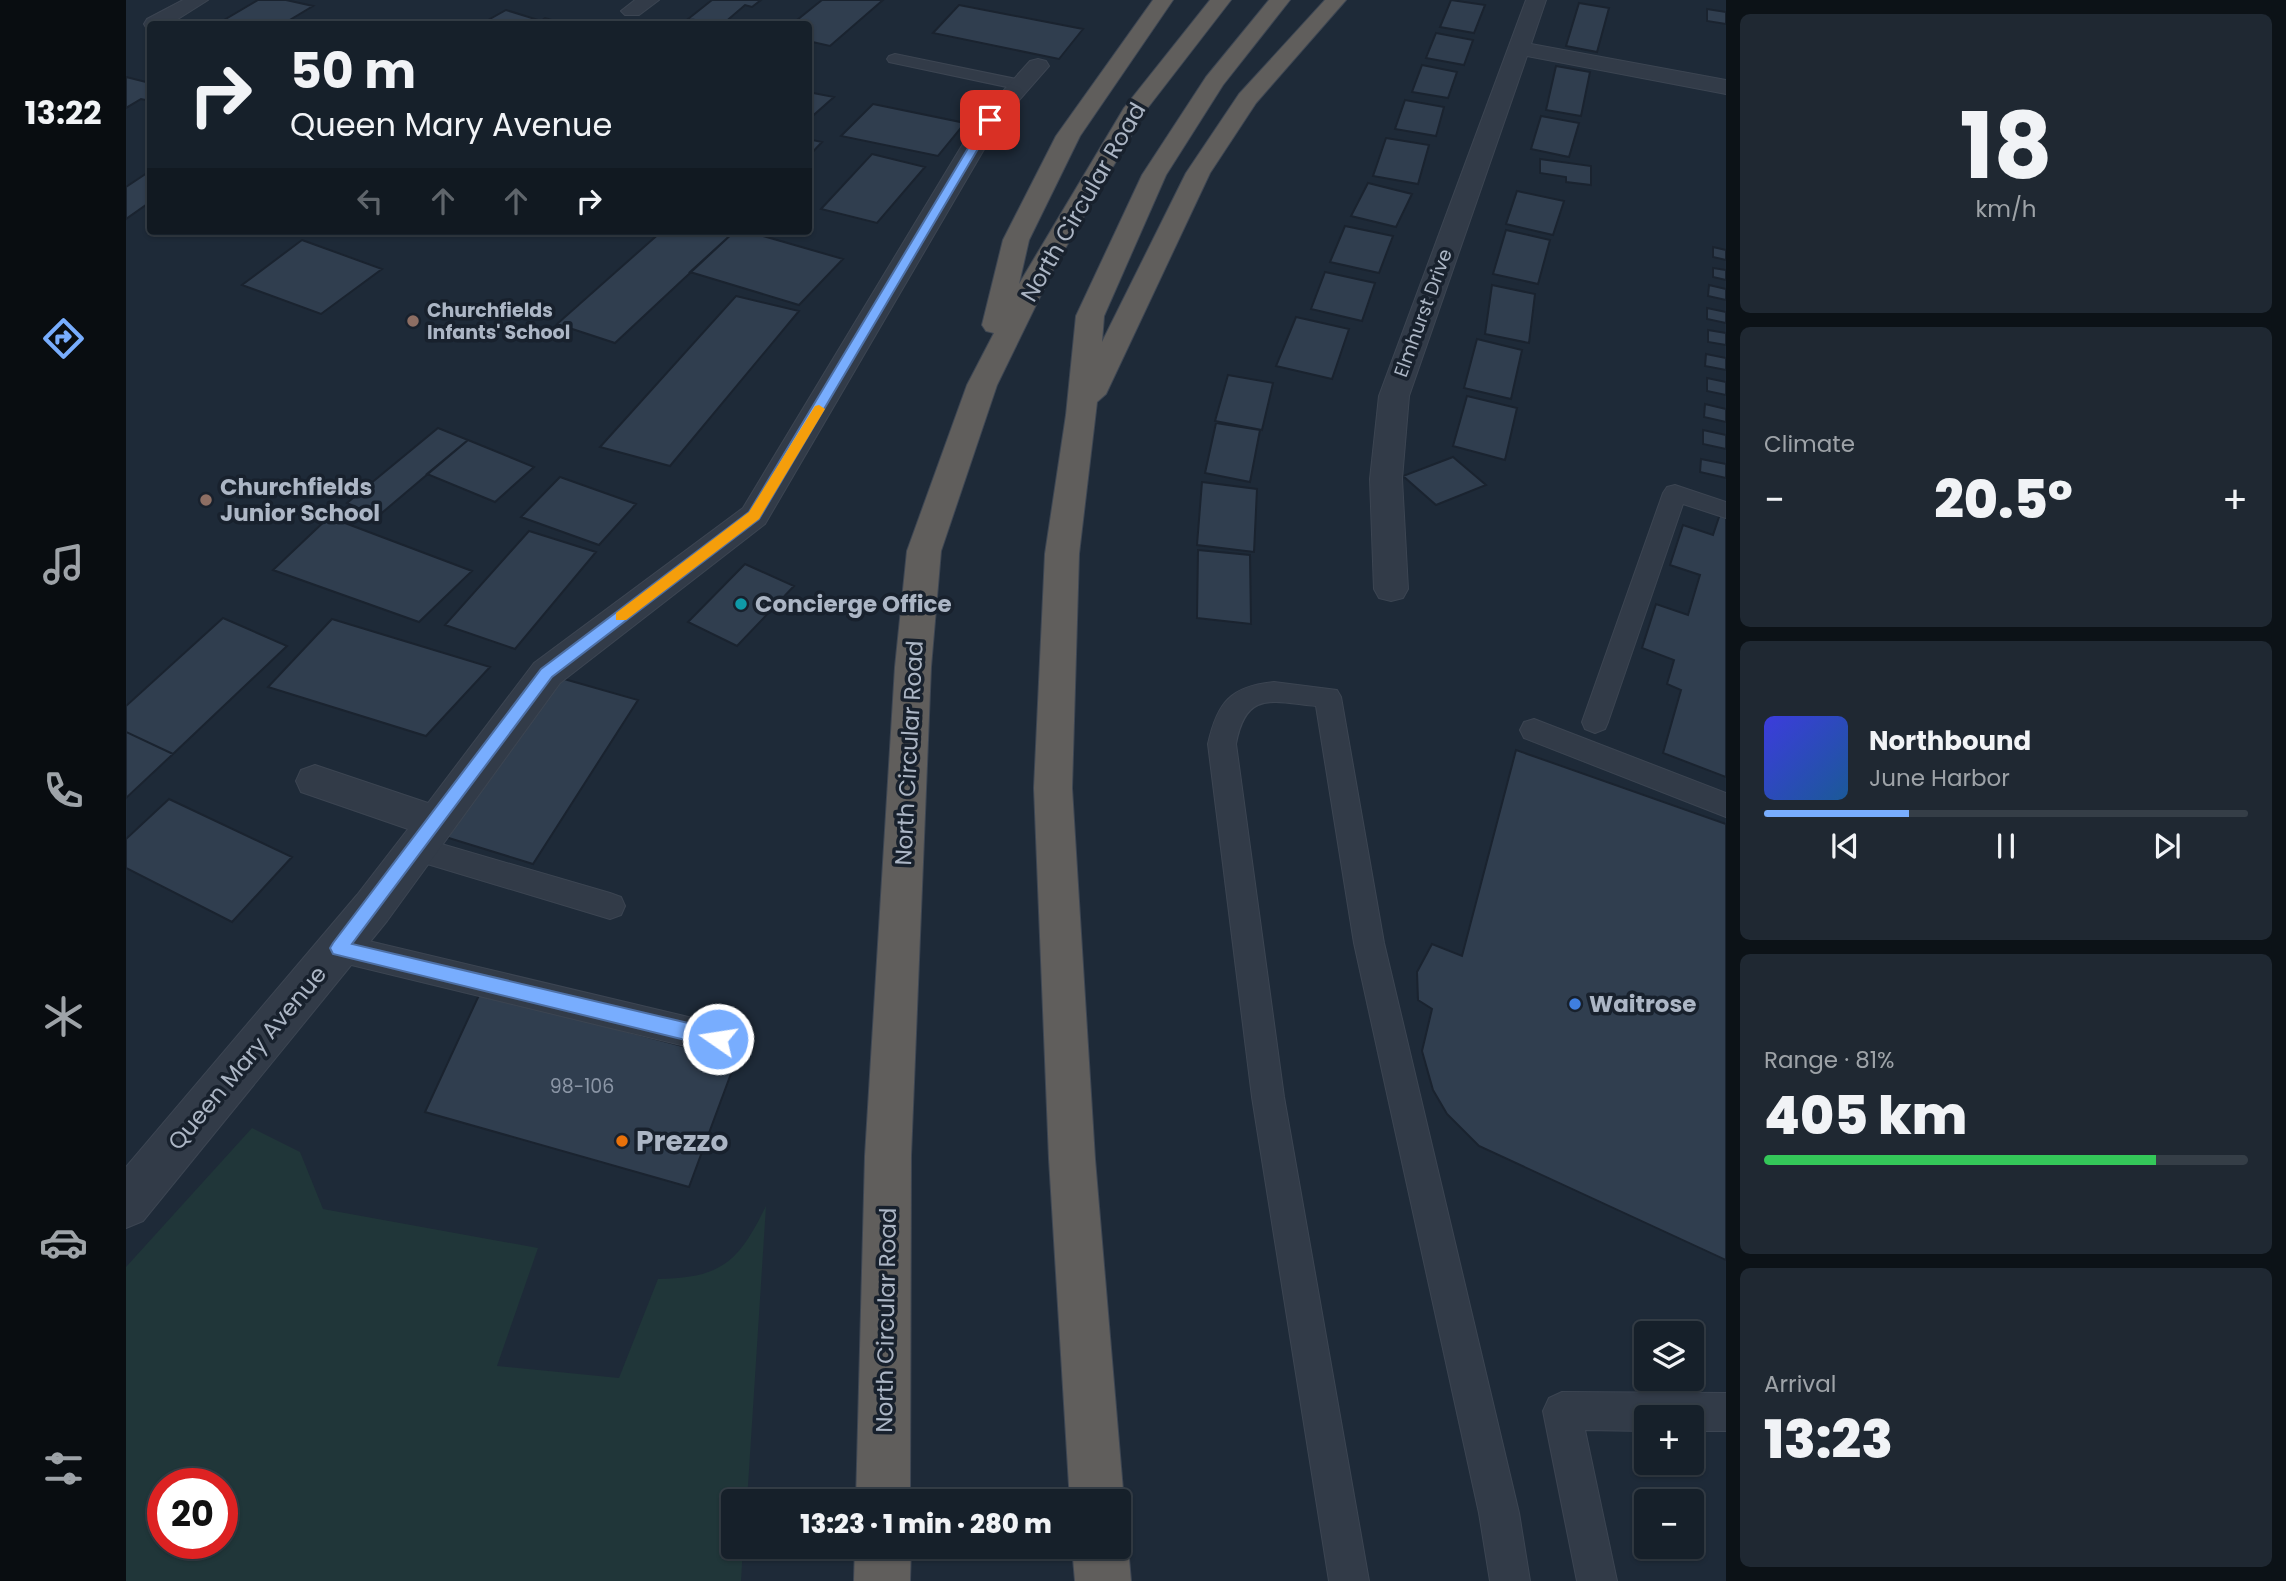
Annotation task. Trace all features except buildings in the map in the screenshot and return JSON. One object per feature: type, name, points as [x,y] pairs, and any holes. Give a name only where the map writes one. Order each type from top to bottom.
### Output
[{"type":"highway","points":[[982,385],[1016,240],[1068,136],[1163,0]]},
{"type":"highway","name":"North Circular Road","points":[[883,1489],[888,1156],[913,667],[924,551],[982,385],[1043,264],[1136,108],[1221,0]]},
{"type":"highway","points":[[1096,1489],[1072,1159],[1053,788],[1062,554],[1081,415],[1090,316],[1154,175],[1214,82],[1280,0]]},
{"type":"highway","points":[[1081,415],[1198,173],[1247,99],[1336,0]]},
{"type":"highway","points":[[882,1581],[883,1559]]},
{"type":"highway","points":[[1101,1559],[1103,1581]]},
{"type":"street","points":[[160,21],[198,0]]},
{"type":"street","name":"Elmhurst Drive","points":[[1391,589],[1386,479],[1394,396],[1536,0]]},
{"type":"street","points":[[1518,48],[1726,87]]},
{"type":"street","name":"Queen Mary Avenue","points":[[126,1204],[339,948],[547,673],[754,516],[990,120],[1030,75]]},
{"type":"street","points":[[315,781],[425,835]]},
{"type":"lane","points":[[895,59],[1030,75]]},
{"type":"lane","points":[[1595,722],[1675,493],[1726,510]]},
{"type":"lane","points":[[1349,1581],[1268,1097],[1222,744],[1224,727],[1232,707],[1255,692],[1328,697],[1369,943],[1402,1098],[1460,1336],[1499,1513],[1510,1581]]},
{"type":"lane","points":[[1534,730],[1726,805]]},
{"type":"lane","points":[[425,835],[610,906]]},
{"type":"lane","points":[[339,948],[718,1039]]},
{"type":"lane","points":[[1597,1581],[1562,1411],[1726,1412]]},
{"type":"green space","points":[[252,1128],[300,1152],[323,1209],[538,1248],[497,1366],[619,1378],[658,1279],[698,1275],[726,1263],[747,1240],[766,1206],[748,1489],[721,1489],[721,1559],[742,1559],[741,1581],[126,1581],[126,1267]]},
{"type":"slow traffic","points":[[621,616],[754,516],[819,409]]},
{"type":"place","name":"Churchfields Infants' School","points":[[413,321]]},
{"type":"place","name":"Churchfields Junior School","points":[[206,500]]},
{"type":"place","name":"Concierge Office","points":[[741,604]]},
{"type":"place","name":"Waitrose","points":[[1575,1004]]},
{"type":"place","name":"Prezzo","points":[[622,1141]]},
{"type":"route","points":[[718,1039],[339,948],[372,908],[414,848],[547,673],[754,516],[990,120]]}]
